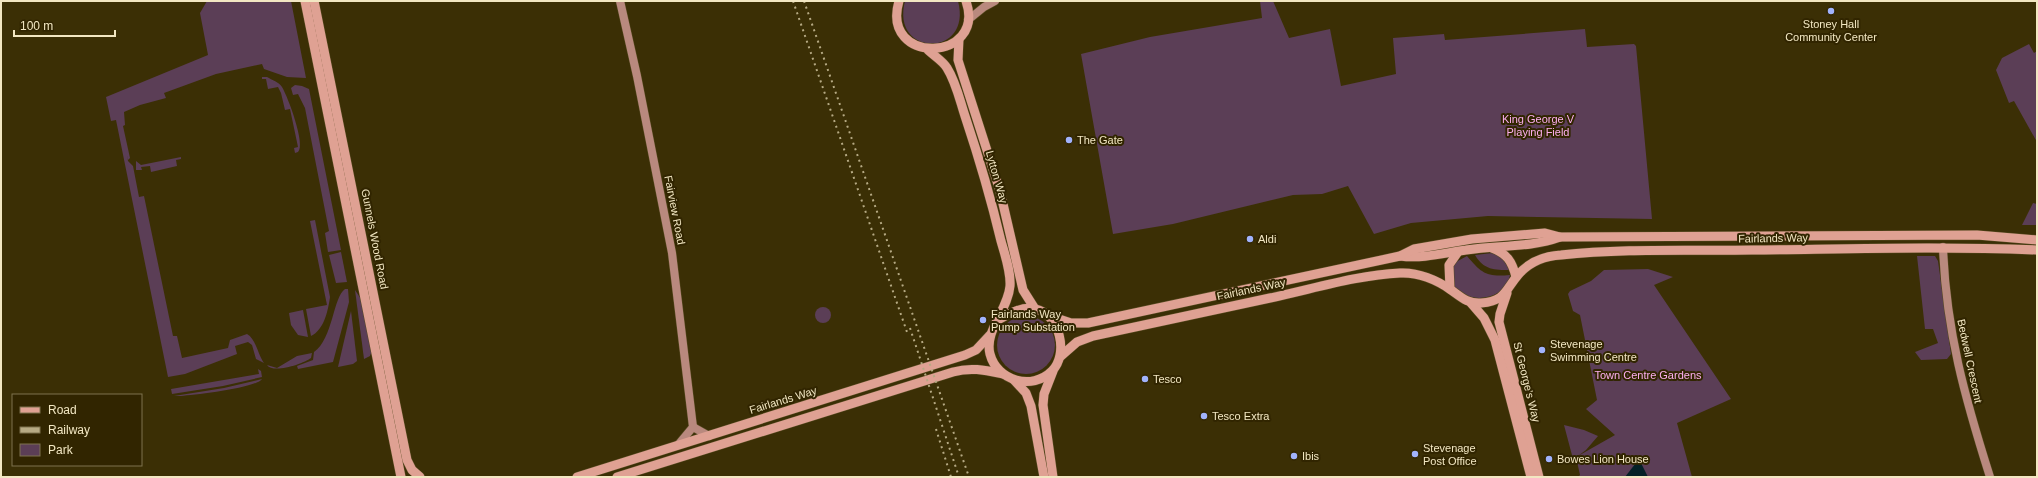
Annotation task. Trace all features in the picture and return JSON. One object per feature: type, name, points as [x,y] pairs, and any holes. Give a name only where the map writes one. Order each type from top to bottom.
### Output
[{"type":"main road","name":"Gunnels Wood Road","points":[[305,1],[402,477]]},
{"type":"main road","name":"Gunnels Wood Road","points":[[314,1],[407,460],[412,470],[420,477]]},
{"type":"main road","name":"Lytton Way","points":[[899,1],[898,17],[901,31],[914,45],[928,50],[942,62],[950,74],[978,153],[996,217],[1010,284],[1008,298],[990,335]]},
{"type":"main road","points":[[966,1],[968,20]]},
{"type":"main road","name":"Lytton Way","points":[[968,20],[959,39],[958,60],[1000,191],[1023,290],[1035,309]]},
{"type":"main road","points":[[928,50],[941,48],[959,39]]},
{"type":"main road","name":"Fairlands Way","points":[[1047,315],[1071,323],[1088,323],[1400,256],[1414,249],[1478,238],[1545,233],[1560,237],[1977,236],[2037,240]]},
{"type":"main road","name":"Fairlands Way","points":[[1400,256],[1414,258],[1491,247],[1546,242],[1560,237]]},
{"type":"main road","points":[[1491,247],[1507,256],[1512,262],[1516,277]]},
{"type":"main road","name":"Fairlands Way","points":[[1507,293],[1516,277],[1530,264],[1544,257],[1561,255],[1639,251],[1942,247],[2037,250]]},
{"type":"main road","points":[[1450,289],[1449,265],[1458,252]]},
{"type":"main road","name":"Fairlands Way","points":[[1062,356],[1077,342],[1093,336],[1180,316],[1402,272],[1418,274],[1450,289],[1471,303]]},
{"type":"main road","points":[[1471,303],[1493,301],[1507,293]]},
{"type":"main road","name":"St George's Way","points":[[1507,293],[1500,314],[1500,322],[1539,477]]},
{"type":"main road","name":"St George's Way","points":[[1471,303],[1484,318],[1495,340],[1531,477]]},
{"type":"main road","points":[[998,320],[1018,311],[1035,309],[1047,315],[1059,335],[1062,356],[1053,370],[1044,394],[1043,405],[1053,477]]},
{"type":"main road","points":[[990,335],[990,352],[997,369],[1004,375]]},
{"type":"main road","name":"Fairlands Way","points":[[577,477],[965,355],[976,350],[990,335]]},
{"type":"main road","points":[[618,477],[967,368],[980,368],[1004,375],[1014,380],[1025,382],[1036,381],[1053,370]]},
{"type":"main road","points":[[1014,380],[1026,394],[1031,406],[1044,477]]},
{"type":"street","name":"Fairview Road","points":[[620,1],[637,76],[672,253],[693,427]]},
{"type":"street","points":[[968,20],[993,1]]},
{"type":"street","name":"Bedwell Crescent","points":[[1942,247],[1947,311],[1956,364],[1990,477]]},
{"type":"street","points":[[678,445],[693,427],[709,436]]},
{"type":"green space","points":[[207,1],[291,1],[306,78],[287,77],[264,69],[262,64],[216,74],[164,93],[166,98],[140,105],[124,112],[125,125],[123,126],[130,158],[128,160],[127,155],[128,161],[133,166],[139,197],[144,196],[173,336],[177,336],[182,358],[228,348],[230,340],[247,334],[255,343],[264,363],[256,359],[252,345],[248,342],[235,346],[237,354],[185,374],[168,377],[116,120],[111,121],[106,97],[208,55],[200,13]]},
{"type":"green space","points":[[905,1],[958,1],[959,20],[954,33],[944,41],[932,44],[919,41],[909,33],[904,20]]},
{"type":"green space","name":"King George V Playing Field","points":[[1260,1],[1273,1],[1289,38],[1330,29],[1341,86],[1396,74],[1393,38],[1444,34],[1445,40],[1585,29],[1587,47],[1634,44],[1636,46],[1652,219],[1488,216],[1411,223],[1374,234],[1348,186],[1322,194],[1293,195],[1173,224],[1113,234],[1081,54],[1150,37],[1262,18]]},
{"type":"green space","points":[[2029,44],[2034,53],[2037,51],[2037,142],[2014,101],[2009,103],[1996,70],[2002,58]]},
{"type":"green space","points":[[262,77],[267,77],[277,82],[281,85],[285,92],[292,110],[300,140],[300,148],[298,152],[295,153],[294,148],[298,147],[290,109],[285,110],[278,87],[268,89],[266,79],[262,79]]},
{"type":"green space","points":[[295,85],[309,89],[341,250],[328,252],[325,233],[329,231],[305,108],[298,94],[293,95],[291,88]]},
{"type":"green space","points":[[181,157],[181,159],[176,160],[177,166],[151,172],[150,166],[141,167],[142,170],[136,170],[136,161],[141,165]]},
{"type":"green space","points":[[2033,203],[2037,204],[2037,225],[2022,225]]},
{"type":"green space","points":[[315,220],[330,297],[325,320],[319,329],[311,336],[306,309],[327,305],[310,221]]},
{"type":"green space","points":[[341,252],[347,282],[336,283],[329,255]]},
{"type":"green space","points":[[1492,253],[1501,256],[1510,270],[1490,268],[1482,264],[1475,255]]},
{"type":"green space","points":[[1467,256],[1477,267],[1490,275],[1510,275],[1505,286],[1496,294],[1485,297],[1474,298],[1463,294],[1455,287],[1452,277],[1454,263]]},
{"type":"green space","points":[[1917,256],[1935,256],[1938,261],[1951,354],[1947,359],[1921,360],[1915,352],[1938,343],[1933,329],[1925,329]]},
{"type":"green space","name":"Town Centre Gardens","points":[[1648,269],[1673,277],[1654,285],[1731,399],[1677,423],[1692,477],[1578,477],[1580,475],[1576,457],[1573,459],[1564,425],[1584,430],[1598,436],[1586,450],[1578,456],[1615,435],[1586,409],[1597,400],[1580,315],[1573,311],[1568,294],[1570,291],[1591,281],[1604,270]]},
{"type":"green space","points":[[345,289],[348,289],[349,302],[333,362],[298,369],[297,366],[313,360],[314,352],[325,338],[338,300],[341,293]]},
{"type":"green space","points":[[355,290],[361,299],[372,350],[370,356],[364,359]]},
{"type":"green space","points":[[820,307],[826,307],[831,312],[829,321],[826,323],[820,323],[815,318],[815,312]]},
{"type":"green space","points":[[303,310],[308,337],[298,335],[291,325],[289,313]]},
{"type":"green space","points":[[351,311],[357,361],[353,364],[338,367]]},
{"type":"green space","points":[[1020,316],[1032,316],[1047,324],[1055,339],[1055,351],[1047,366],[1032,374],[1020,374],[1005,366],[997,351],[997,339],[1005,324]]},
{"type":"green space","points":[[312,353],[311,358],[288,367],[275,369],[270,368],[267,365],[277,368],[297,356]]},
{"type":"green space","points":[[258,369],[261,371],[262,377],[223,386],[172,394],[171,389],[259,374]]},
{"type":"green space","points":[[262,379],[249,385],[237,388],[174,396],[224,388]]},
{"type":"water","points":[[1639,459],[1648,477],[1625,477]]},
{"type":"railway","points":[[793,1],[908,335]]},
{"type":"railway","points":[[804,1],[969,477]]},
{"type":"railway","points":[[910,328],[959,477]]},
{"type":"railway","points":[[936,429],[951,477]]},
{"type":"place","name":"Stoney Hall Community Center","points":[[1831,11]]},
{"type":"place","name":"The Gate","points":[[1069,140]]},
{"type":"place","name":"Aldi","points":[[1250,239]]},
{"type":"place","name":"Fairlands Way Pump Substation","points":[[983,320]]},
{"type":"place","name":"Stevenage Swimming Centre","points":[[1542,350]]},
{"type":"place","name":"Tesco","points":[[1145,379]]},
{"type":"place","name":"Tesco Extra","points":[[1204,416]]},
{"type":"place","name":"Stevenage Post Office","points":[[1415,454]]},
{"type":"place","name":"Ibis","points":[[1294,456]]},
{"type":"place","name":"Bowes Lion House","points":[[1549,459]]}]
